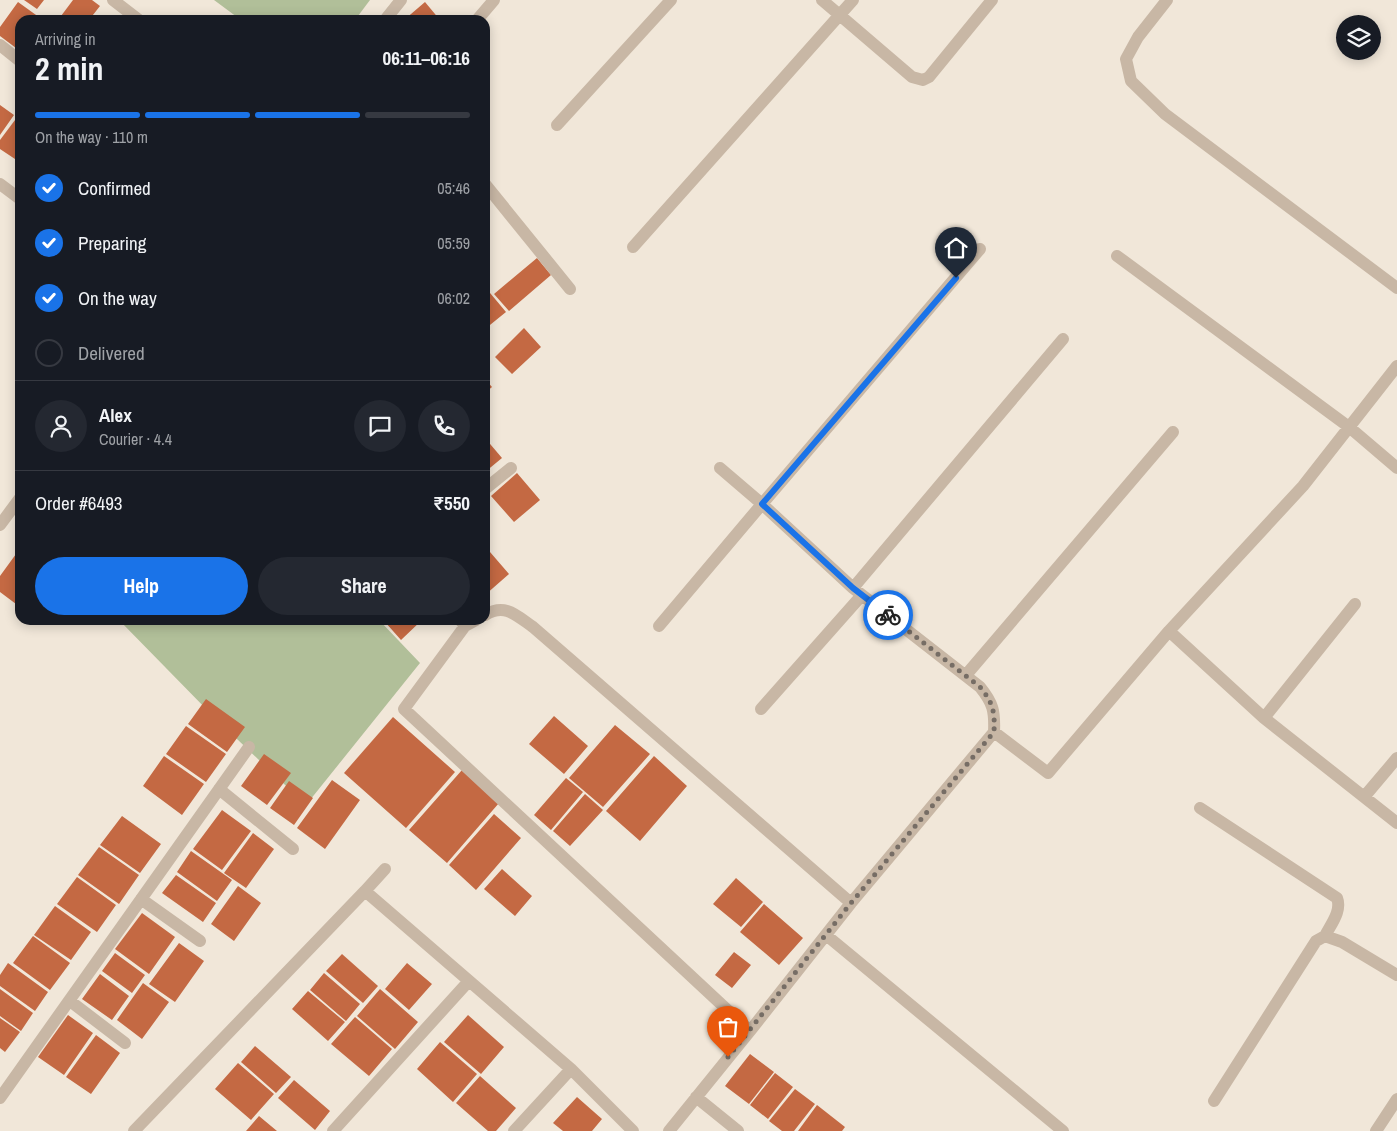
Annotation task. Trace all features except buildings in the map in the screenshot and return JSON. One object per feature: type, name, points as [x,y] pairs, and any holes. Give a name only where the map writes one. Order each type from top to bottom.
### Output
[{"type":"street","points":[[113,0],[132,15]]},
{"type":"street","points":[[389,15],[401,0]]},
{"type":"street","points":[[481,15],[494,0]]},
{"type":"street","points":[[557,124],[671,0]]},
{"type":"street","points":[[822,0],[912,77],[923,80],[929,76],[992,0]]},
{"type":"street","points":[[633,247],[853,0]]},
{"type":"street","points":[[1167,0],[1138,37],[1126,59],[1131,81],[1165,114],[1397,288]]},
{"type":"street","points":[[0,45],[15,57]]},
{"type":"street","points":[[0,184],[15,195]]},
{"type":"street","points":[[490,190],[570,289]]},
{"type":"street","points":[[659,626],[980,249]]},
{"type":"street","points":[[1117,256],[1349,427],[1397,468]]},
{"type":"street","points":[[761,709],[1064,339]]},
{"type":"street","points":[[994,732],[1048,773],[1168,631],[1303,486],[1397,366]]},
{"type":"street","points":[[966,675],[1173,432]]},
{"type":"street","points":[[490,485],[511,468]]},
{"type":"street","points":[[669,1131],[851,903],[994,732],[995,713],[989,698],[980,687],[858,592],[720,468]]},
{"type":"street","points":[[0,525],[15,505]]},
{"type":"street","points":[[1264,718],[1355,604]]},
{"type":"street","points":[[490,612],[494,609],[509,610],[533,626],[851,903]]},
{"type":"street","points":[[465,625],[404,709],[750,1031]]},
{"type":"street","points":[[1168,631],[1264,718],[1397,823]]},
{"type":"street","points":[[0,1098],[249,747]]},
{"type":"street","points":[[1364,797],[1397,758]]},
{"type":"street","points":[[220,789],[293,849]]},
{"type":"street","points":[[1200,808],[1337,898],[1339,904],[1338,912],[1325,936],[1316,941],[1214,1101]]},
{"type":"street","points":[[134,1131],[385,869]]},
{"type":"street","points":[[365,891],[570,1069],[633,1131]]},
{"type":"street","points":[[142,899],[200,941]]},
{"type":"street","points":[[826,936],[1063,1131]]},
{"type":"street","points":[[1325,936],[1342,942],[1397,975]]},
{"type":"street","points":[[333,1131],[468,982]]},
{"type":"street","points":[[70,1001],[125,1043]]},
{"type":"street","points":[[514,1131],[570,1069]]},
{"type":"street","points":[[696,1097],[738,1131]]},
{"type":"street","points":[[1376,1131],[1397,1099]]},
{"type":"green space","points":[[214,0],[370,0],[359,15],[234,15]]},
{"type":"green space","points":[[124,625],[384,625],[420,663],[306,805],[212,715]]},
{"type":"way so far","points":[[728,1057],[851,903],[994,732],[995,713],[989,698],[980,687],[888,615]]},
{"type":"route","points":[[888,615],[853,588],[762,504],[956,278]]}]
